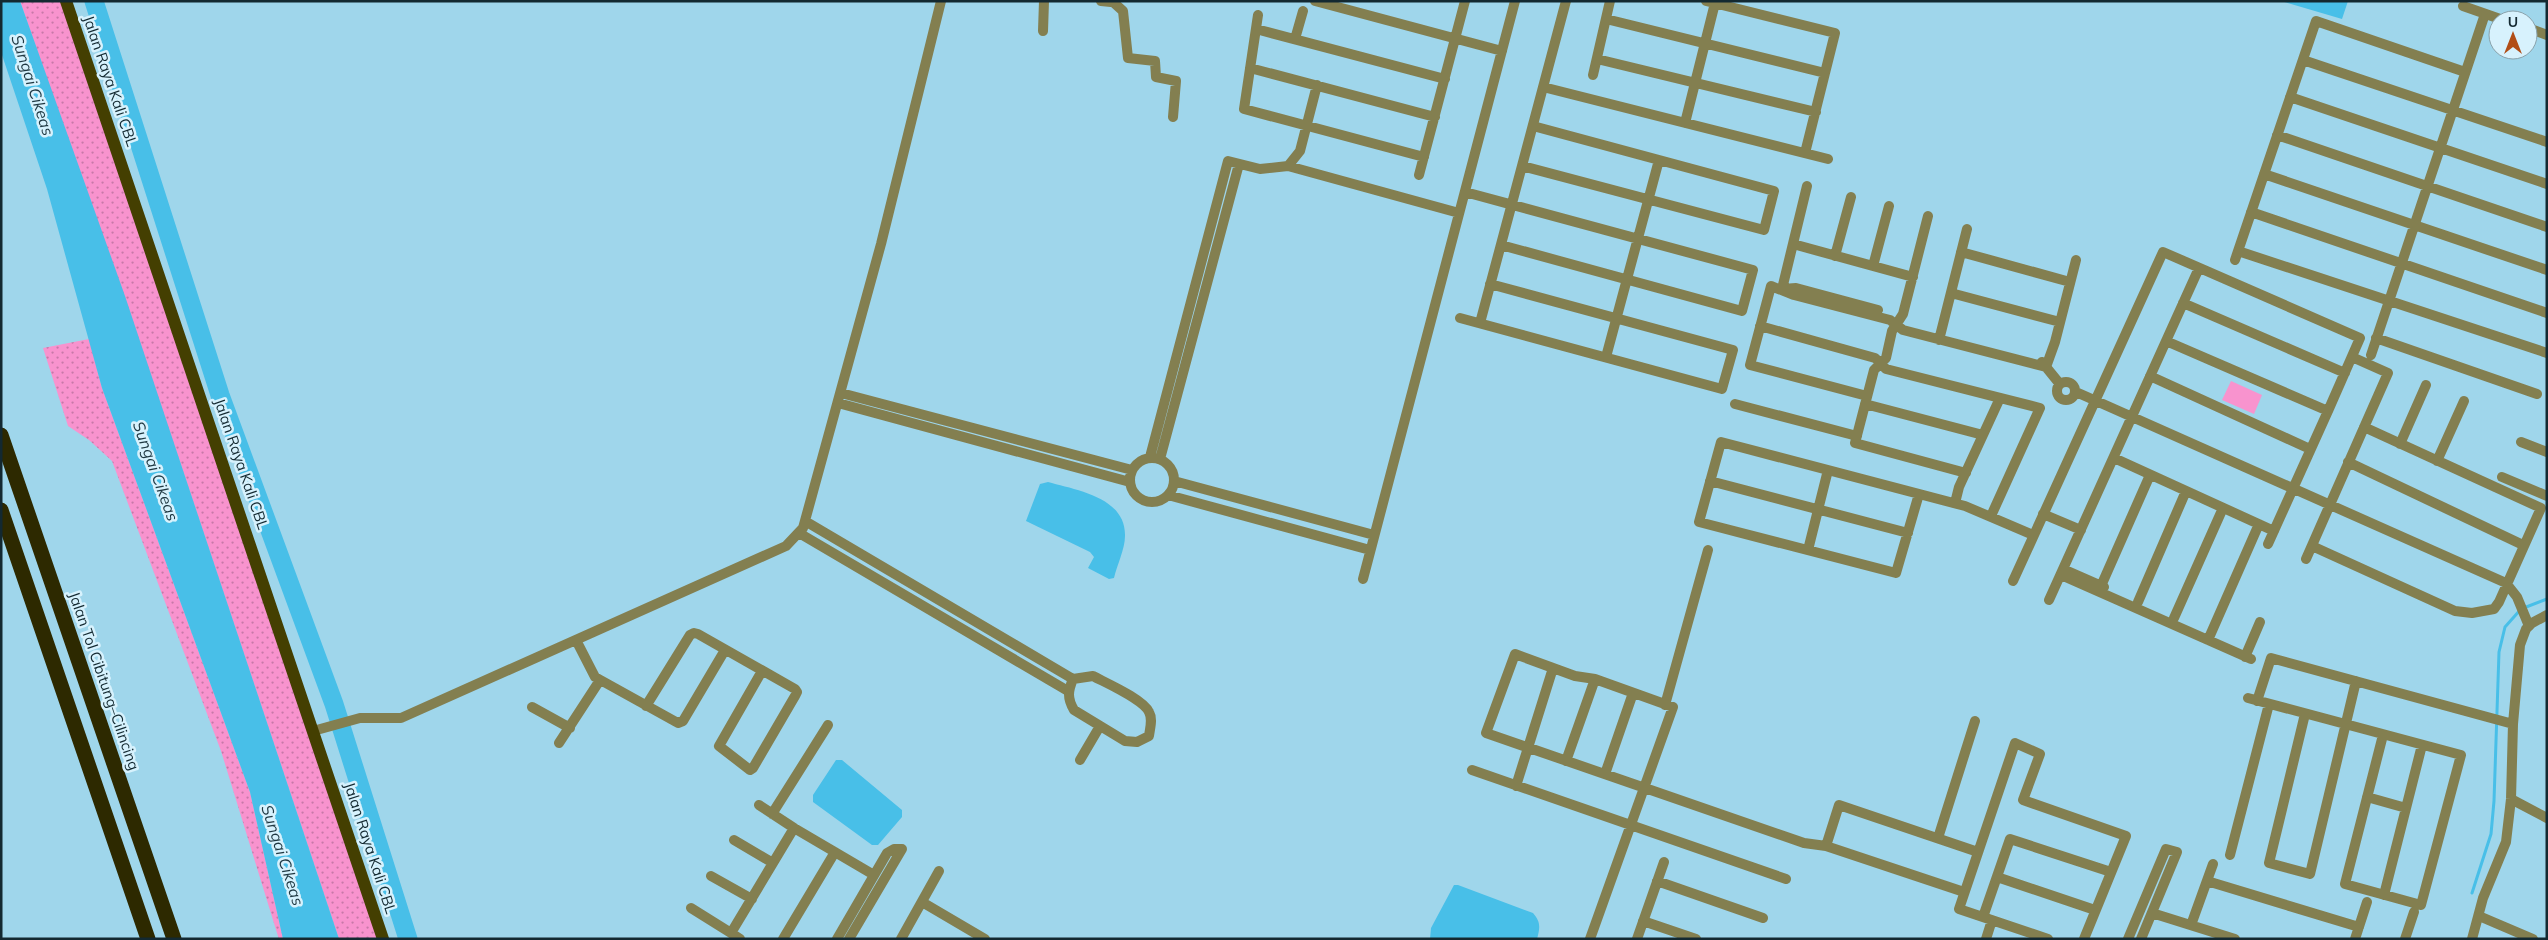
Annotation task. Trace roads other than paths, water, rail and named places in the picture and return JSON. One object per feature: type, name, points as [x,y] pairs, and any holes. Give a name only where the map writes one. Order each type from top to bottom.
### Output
[{"type":"highway","name":"Jalan Tol Cibitung–Cilincing","points":[[1,435],[174,939]]},
{"type":"highway","points":[[1,510],[148,939]]},
{"type":"main road","name":"Jalan Raya Kali CBL","points":[[66,1],[383,939]]},
{"type":"street","points":[[313,731],[360,718],[401,718],[786,546],[799,533],[805,521],[881,244],[941,1]]},
{"type":"street","points":[[1043,31],[1044,1]]},
{"type":"street","points":[[1315,1],[1502,51]]},
{"type":"street","points":[[1419,175],[1465,1]]},
{"type":"street","points":[[1363,579],[1515,1]]},
{"type":"street","points":[[1480,323],[1566,1]]},
{"type":"street","points":[[1593,75],[1610,1]]},
{"type":"street","points":[[1108,2],[1120,6],[1123,11],[1128,58],[1155,61],[1156,77],[1175,79],[1173,118]]},
{"type":"street","points":[[1685,123],[1705,43],[1711,2],[1835,33],[1805,153]]},
{"type":"street","points":[[2463,6],[2488,15]]},
{"type":"street","points":[[1295,39],[1303,11]]},
{"type":"street","points":[[2370,355],[2485,14]]},
{"type":"street","points":[[1258,16],[1244,109],[1424,157]]},
{"type":"street","points":[[1606,19],[1825,73]]},
{"type":"street","points":[[2465,72],[2316,21],[2236,255],[2389,301],[2547,353]]},
{"type":"street","points":[[1256,29],[1445,79]]},
{"type":"street","points":[[1597,58],[1816,112]]},
{"type":"street","points":[[2303,60],[2547,142]]},
{"type":"street","points":[[1250,68],[1434,117]]},
{"type":"street","points":[[1288,166],[1300,151],[1317,85]]},
{"type":"street","points":[[1543,87],[1828,159]]},
{"type":"street","points":[[2290,97],[2547,184]]},
{"type":"street","points":[[1522,166],[1764,230],[1774,191],[1532,126]]},
{"type":"street","points":[[2277,135],[2547,227]]},
{"type":"street","points":[[1606,357],[1659,160]]},
{"type":"street","points":[[1155,458],[1228,161],[1260,169],[1288,166],[1459,212]]},
{"type":"street","points":[[2264,174],[2547,270]]},
{"type":"street","points":[[1782,289],[1807,186]]},
{"type":"street","points":[[1465,192],[1753,270],[1742,311],[1501,245]]},
{"type":"street","points":[[1836,256],[1851,197]]},
{"type":"street","points":[[1874,266],[1889,206]]},
{"type":"street","points":[[2251,212],[2547,312]]},
{"type":"street","points":[[1928,216],[1913,277],[1898,323],[1892,332],[1886,358],[1874,370],[1855,443],[1966,473]]},
{"type":"street","points":[[1939,337],[1967,229]]},
{"type":"street","points":[[1793,244],[1913,277]]},
{"type":"street","points":[[1961,252],[2070,282]]},
{"type":"street","points":[[2013,581],[2162,252],[2360,338],[2268,544]]},
{"type":"street","points":[[2046,367],[2052,354],[2076,260]]},
{"type":"street","points":[[2050,600],[2199,268]]},
{"type":"street","points":[[1460,318],[1722,389],[1733,350],[1490,284]]},
{"type":"street","points":[[1983,435],[1750,365],[1771,286],[1782,289],[1796,288],[1892,313],[1898,323],[1939,337],[2041,360],[2059,384],[2065,381],[2071,382],[2076,392],[2292,490],[2506,583],[2520,605],[2527,622],[2520,645],[2513,724],[2511,800],[2504,850],[2483,898],[2472,939]]},
{"type":"street","points":[[1951,293],[2060,322]]},
{"type":"street","points":[[2183,303],[2345,373]]},
{"type":"street","points":[[1760,326],[1875,358],[1886,369],[2040,408],[1991,516]]},
{"type":"street","points":[[2376,338],[2537,394]]},
{"type":"street","points":[[2166,340],[2328,412]]},
{"type":"street","points":[[2306,559],[2388,373],[2352,358]]},
{"type":"street","points":[[2150,376],[2310,449]]},
{"type":"street","points":[[2400,444],[2426,385]]},
{"type":"street","points":[[841,392],[1132,470]]},
{"type":"street","points":[[1955,503],[1966,473],[2000,398]]},
{"type":"street","points":[[2437,460],[2464,401]]},
{"type":"street","points":[[838,404],[1130,482]]},
{"type":"street","points":[[1735,404],[1857,436]]},
{"type":"street","points":[[2312,546],[2455,611],[2472,613],[2494,608],[2524,545],[2540,508],[2364,427]]},
{"type":"street","points":[[1919,494],[1896,573],[1699,522],[1721,442],[1955,503],[1991,516],[2033,535]]},
{"type":"street","points":[[2521,442],[2547,452]]},
{"type":"street","points":[[1155,458],[1168,464],[1173,472],[1174,481],[1168,495],[1157,501],[1148,502],[1139,498],[1133,491],[1130,482],[1132,470],[1136,464],[1155,458]]},
{"type":"street","points":[[2114,458],[2274,531]]},
{"type":"street","points":[[2348,462],[2524,545]]},
{"type":"street","points":[[1808,550],[1828,470]]},
{"type":"street","points":[[2101,586],[2150,474]]},
{"type":"street","points":[[2502,478],[2547,496]]},
{"type":"street","points":[[1174,481],[1374,535]]},
{"type":"street","points":[[1710,481],[1908,533]]},
{"type":"street","points":[[2138,602],[2186,491]]},
{"type":"street","points":[[1168,495],[1370,550]]},
{"type":"street","points":[[2174,618],[2223,508]]},
{"type":"street","points":[[2043,514],[2081,530]]},
{"type":"street","points":[[805,521],[1073,679],[1093,676],[1143,704],[1150,713],[1151,725],[1148,736],[1137,742],[1125,741],[1074,710],[1068,691],[1073,679]]},
{"type":"street","points":[[2209,637],[2259,524]]},
{"type":"street","points":[[799,533],[1068,691]]},
{"type":"street","points":[[1666,705],[1708,550]]},
{"type":"street","points":[[2062,572],[2101,586],[2174,618],[2248,658],[2260,622]]},
{"type":"street","points":[[2062,572],[2209,637]]},
{"type":"street","points":[[941,616],[948,605]]},
{"type":"street","points":[[2527,622],[2547,615]]},
{"type":"street","points":[[646,706],[690,635],[698,634],[795,689],[797,692],[753,768],[750,770],[719,746],[762,671]]},
{"type":"street","points":[[576,640],[595,677],[678,722],[683,721],[725,650]]},
{"type":"street","points":[[1590,939],[1630,825],[1644,788],[1673,707],[1595,679],[1575,676],[1515,654],[1486,734],[1605,774],[1644,788],[1804,842],[1826,846],[1964,892]]},
{"type":"street","points":[[2383,734],[2345,884],[2421,905],[2461,755],[2346,724],[2252,700],[2271,658],[2513,724]]},
{"type":"street","points":[[1516,786],[1553,668]]},
{"type":"street","points":[[1566,761],[1595,679]]},
{"type":"street","points":[[559,743],[600,680]]},
{"type":"street","points":[[2305,714],[2269,863],[2310,874],[2356,681]]},
{"type":"street","points":[[1605,774],[1634,693]]},
{"type":"street","points":[[2230,855],[2269,704]]},
{"type":"street","points":[[532,707],[570,728]]},
{"type":"street","points":[[1938,838],[1975,721]]},
{"type":"street","points":[[772,814],[828,725]]},
{"type":"street","points":[[1080,760],[1100,726]]},
{"type":"street","points":[[2048,939],[1959,908],[2015,743],[2040,754],[2023,800],[2126,836],[2084,939]]},
{"type":"street","points":[[2384,895],[2422,745]]},
{"type":"street","points":[[1472,770],[1786,879]]},
{"type":"street","points":[[2367,797],[2406,808]]},
{"type":"street","points":[[2511,800],[2547,818]]},
{"type":"street","points":[[1826,846],[1839,805],[1978,852]]},
{"type":"street","points":[[758,806],[874,875]]},
{"type":"street","points":[[691,908],[736,936],[752,900],[794,828]]},
{"type":"street","points":[[1986,939],[1988,918],[1997,877],[2010,839],[2111,872]]},
{"type":"street","points":[[734,840],[773,863]]},
{"type":"street","points":[[837,939],[887,854],[894,849],[902,849],[849,939]]},
{"type":"street","points":[[2128,939],[2166,849],[2176,852],[2141,939]]},
{"type":"street","points":[[783,939],[835,852]]},
{"type":"street","points":[[1637,939],[1664,862]]},
{"type":"street","points":[[2191,925],[2213,864]]},
{"type":"street","points":[[905,937],[939,871]]},
{"type":"street","points":[[712,876],[752,900]]},
{"type":"street","points":[[1997,877],[2095,910]]},
{"type":"street","points":[[1657,881],[1764,918]]},
{"type":"street","points":[[2207,881],[2359,927]]},
{"type":"street","points":[[922,902],[985,939]]},
{"type":"street","points":[[2356,939],[2367,902]]},
{"type":"street","points":[[2405,939],[2414,912]]},
{"type":"street","points":[[2152,914],[2235,939]]},
{"type":"street","points":[[2479,916],[2533,939]]},
{"type":"street","points":[[1643,921],[1696,939]]},
{"type":"water","name":"Sungai Cikeas","points":[[1,1],[20,1],[125,296],[339,939],[283,939],[250,792],[102,388],[47,189],[1,52]]},
{"type":"water","points":[[2281,1],[2348,1],[2342,19]]},
{"type":"water","points":[[1048,482],[1097,497],[1117,512],[1123,523],[1125,541],[1114,578],[1109,579],[1088,568],[1094,557],[1090,552],[1026,521],[1040,484]]},
{"type":"water","points":[[836,760],[842,760],[902,810],[902,817],[878,845],[872,845],[813,802],[813,795]]},
{"type":"water","points":[[1454,885],[1533,913],[1539,925],[1537,939],[1430,939],[1431,928]]},
{"type":"waterway","points":[[94,1],[220,395],[334,704],[408,939]]},
{"type":"waterway","points":[[2472,893],[2491,834],[2494,801],[2499,652],[2505,627],[2521,609],[2547,599]]}]
